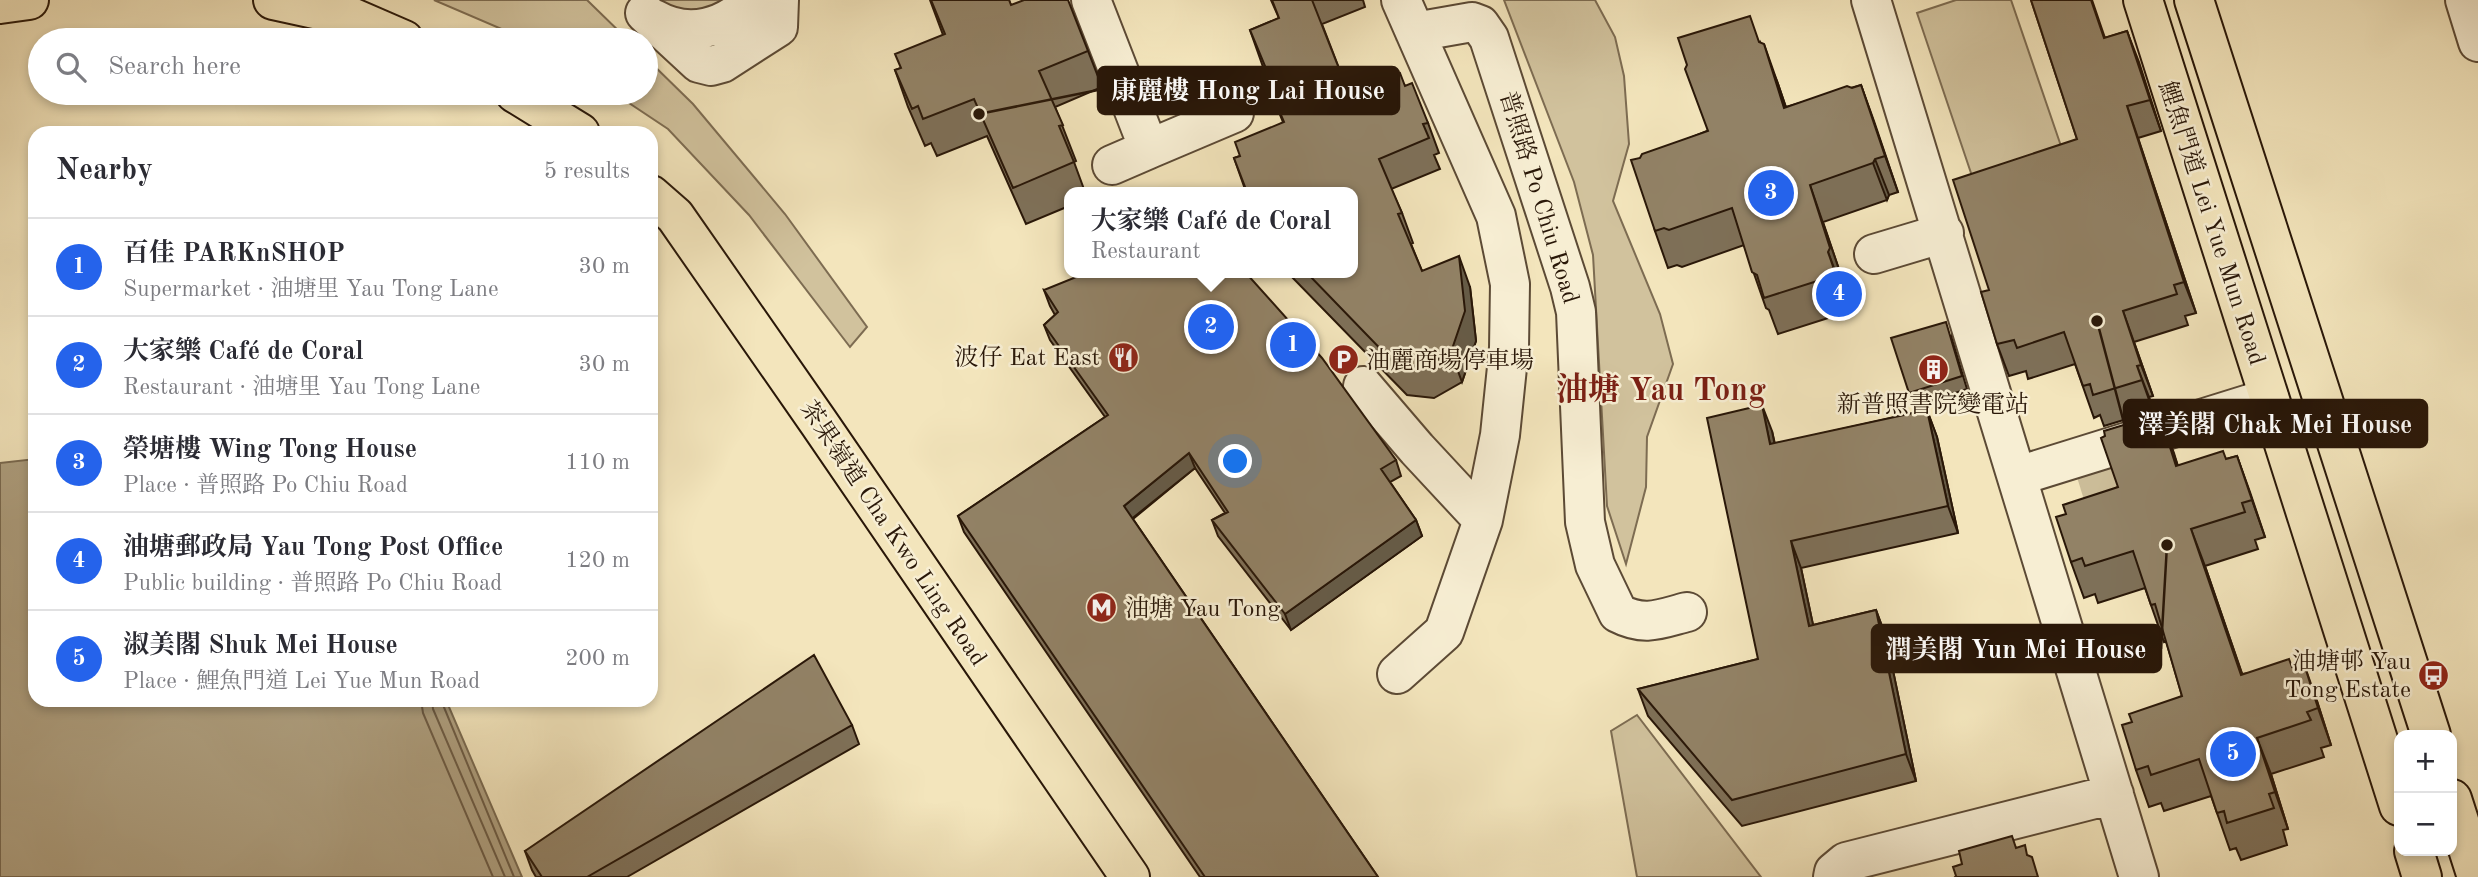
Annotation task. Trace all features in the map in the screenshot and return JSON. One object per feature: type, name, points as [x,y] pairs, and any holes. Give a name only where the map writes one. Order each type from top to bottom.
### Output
[{"type":"main road","points":[[0,4],[29,0]]},
{"type":"main road","points":[[273,0],[351,18],[375,28]]},
{"type":"main road","name":"鯉魚門道 Lei Yue Mun Road","points":[[2143,0],[2395,793]]},
{"type":"main road","name":"鯉魚門道 Lei Yue Mun Road","points":[[2194,0],[2429,730]]},
{"type":"main road","points":[[534,105],[569,126]]},
{"type":"main road","name":"茶果嶺道 Cha Kwo Ling Road","points":[[658,201],[675,216],[1130,877]]},
{"type":"main road","points":[[2457,815],[2477,877]]},
{"type":"main road","points":[[2416,856],[2422,877]]},
{"type":"street","points":[[639,7],[673,27],[702,29],[730,19],[752,0]]},
{"type":"street","points":[[639,7],[699,62],[710,66],[722,62],[778,27],[779,0]]},
{"type":"street","points":[[1091,0],[1149,149]]},
{"type":"street","points":[[1871,0],[2139,877]]},
{"type":"street","points":[[2465,0],[2478,42]]},
{"type":"street","points":[[1397,674],[1444,632],[1468,567],[1483,520],[1500,435],[1509,348],[1510,284],[1496,215],[1408,16]]},
{"type":"street","name":"普照路 Po Chiu Road","points":[[1408,16],[1472,22],[1480,25],[1489,38],[1570,286],[1576,312],[1585,522],[1595,565],[1618,613],[1640,622],[1687,612]]},
{"type":"street","points":[[1112,165],[1234,113]]},
{"type":"street","points":[[1874,254],[1944,233]]},
{"type":"street","points":[[1363,386],[1405,457],[1483,520]]},
{"type":"street","points":[[2018,476],[2092,462],[2269,398]]},
{"type":"street","points":[[1833,877],[1834,872],[1846,862],[2114,794]]},
{"type":"shaded area","points":[[434,0],[587,0],[616,28],[499,28]]},
{"type":"shaded area","points":[[655,0],[730,0],[721,8],[683,14]]},
{"type":"shaded area","points":[[1504,0],[1595,0],[1615,37],[1624,76],[1629,144],[1613,201],[1660,314],[1673,364],[1647,437],[1646,487],[1626,564],[1607,506],[1593,255],[1574,182]]},
{"type":"shaded area","points":[[1956,0],[2011,0],[2061,146],[1972,176],[1917,13]]},
{"type":"shaded area","points":[[658,70],[693,104],[785,214],[867,327],[850,347],[749,215],[668,129],[632,105],[658,105]]},
{"type":"shaded area","points":[[1637,715],[1761,877],[1637,877],[1611,731]]},
{"type":"water","points":[[28,460],[28,707],[449,707],[522,877],[0,877],[0,463]]},
{"type":"building","points":[[931,0],[1009,0],[1011,5],[1024,0],[1068,0],[1088,51],[1039,71],[1063,125],[1059,126],[1074,162],[1013,188],[974,99],[923,119],[918,106],[912,109],[895,70],[901,68],[895,54],[945,34]]},
{"type":"building","points":[[1272,0],[1312,0],[1349,94],[1400,73],[1405,86],[1412,83],[1428,123],[1423,124],[1429,138],[1379,159],[1402,213],[1398,214],[1422,271],[1459,256],[1465,311],[1451,352],[1423,367],[1396,365],[1312,278],[1358,278],[1358,187],[1245,187],[1234,158],[1240,156],[1235,142],[1284,122],[1261,68],[1265,66],[1250,30],[1279,18]]},
{"type":"building","points":[[2031,0],[2091,0],[2104,38],[2127,31],[2150,100],[2127,106],[2184,282],[2174,285],[2177,294],[2123,311],[2141,365],[2137,366],[2142,380],[2093,395],[2090,384],[2083,386],[2064,332],[2017,348],[2014,340],[1997,344],[1981,292],[1989,290],[1953,180],[2077,139]]},
{"type":"building","points":[[1750,16],[1759,42],[1764,44],[1784,108],[1847,86],[1852,88],[1861,85],[1885,156],[1875,159],[1873,163],[1810,185],[1836,275],[1764,298],[1757,275],[1752,272],[1732,208],[1669,230],[1664,228],[1655,231],[1631,160],[1708,131],[1685,69],[1687,65],[1678,38]]},
{"type":"building","points":[[1074,278],[1250,278],[1322,358],[1396,460],[1381,469],[1416,520],[1285,614],[1212,520],[1228,512],[1189,453],[1124,506],[1378,877],[1205,877],[958,516],[1108,415],[1044,325],[1058,312],[1044,290]]},
{"type":"building","name":"新普照書院變電站","points":[[1946,322],[1962,376],[1909,393],[1891,338]]},
{"type":"building","points":[[1762,405],[1770,444],[1927,410],[1948,506],[1791,541],[1809,626],[1876,610],[1906,754],[1732,800],[1638,689],[1758,659],[1707,418]]},
{"type":"building","points":[[2153,416],[2153,419],[2160,416],[2176,466],[2223,451],[2226,459],[2237,456],[2252,500],[2242,503],[2245,512],[2191,529],[2241,675],[2289,659],[2292,667],[2304,664],[2318,708],[2307,712],[2311,720],[2257,738],[2275,792],[2269,794],[2274,808],[2227,823],[2224,811],[2217,813],[2199,759],[2151,775],[2148,766],[2136,770],[2122,725],[2132,722],[2129,714],[2182,696],[2155,604],[2151,605],[2133,551],[2085,566],[2082,558],[2071,562],[2056,517],[2066,514],[2063,505],[2118,487],[2101,438],[2105,436],[2104,431]]},
{"type":"building","points":[[814,655],[852,725],[587,877],[542,877],[525,851]]},
{"type":"building","points":[[2012,836],[2016,848],[2025,845],[2038,877],[1955,877],[1953,867],[1962,864],[1959,851]]},
{"type":"tunnel","points":[[2095,471],[2110,520]]},
{"type":"place","name":"康麗樓 Hong Lai House","points":[[979,114]]},
{"type":"place","name":"榮塘樓 Wing Tong House","points":[[1771,193]]},
{"type":"place","name":"油塘郵政局 Yau Tong Post Office","points":[[1839,294]]},
{"type":"place","name":"澤美閣 Chak Mei House","points":[[2097,321]]},
{"type":"place","name":"大家樂 Café de Coral","points":[[1211,327]]},
{"type":"place","name":"百佳 PARKnSHOP","points":[[1293,345]]},
{"type":"place","name":"波仔 Eat East","points":[[1123,357]]},
{"type":"place","name":"油麗商場停車場","points":[[1343,360]]},
{"type":"place","name":"新普照書院變電站","points":[[1933,370]]},
{"type":"place","name":"潤美閣 Yun Mei House","points":[[2167,545]]},
{"type":"place","name":"油塘 Yau Tong","points":[[1102,608]]},
{"type":"place","name":"油塘邨 Yau Tong Estate","points":[[2434,675]]},
{"type":"place","name":"淑美閣 Shuk Mei House","points":[[2233,754]]},
{"type":"district","name":"油塘 Yau Tong","points":[[1661,389]]}]
